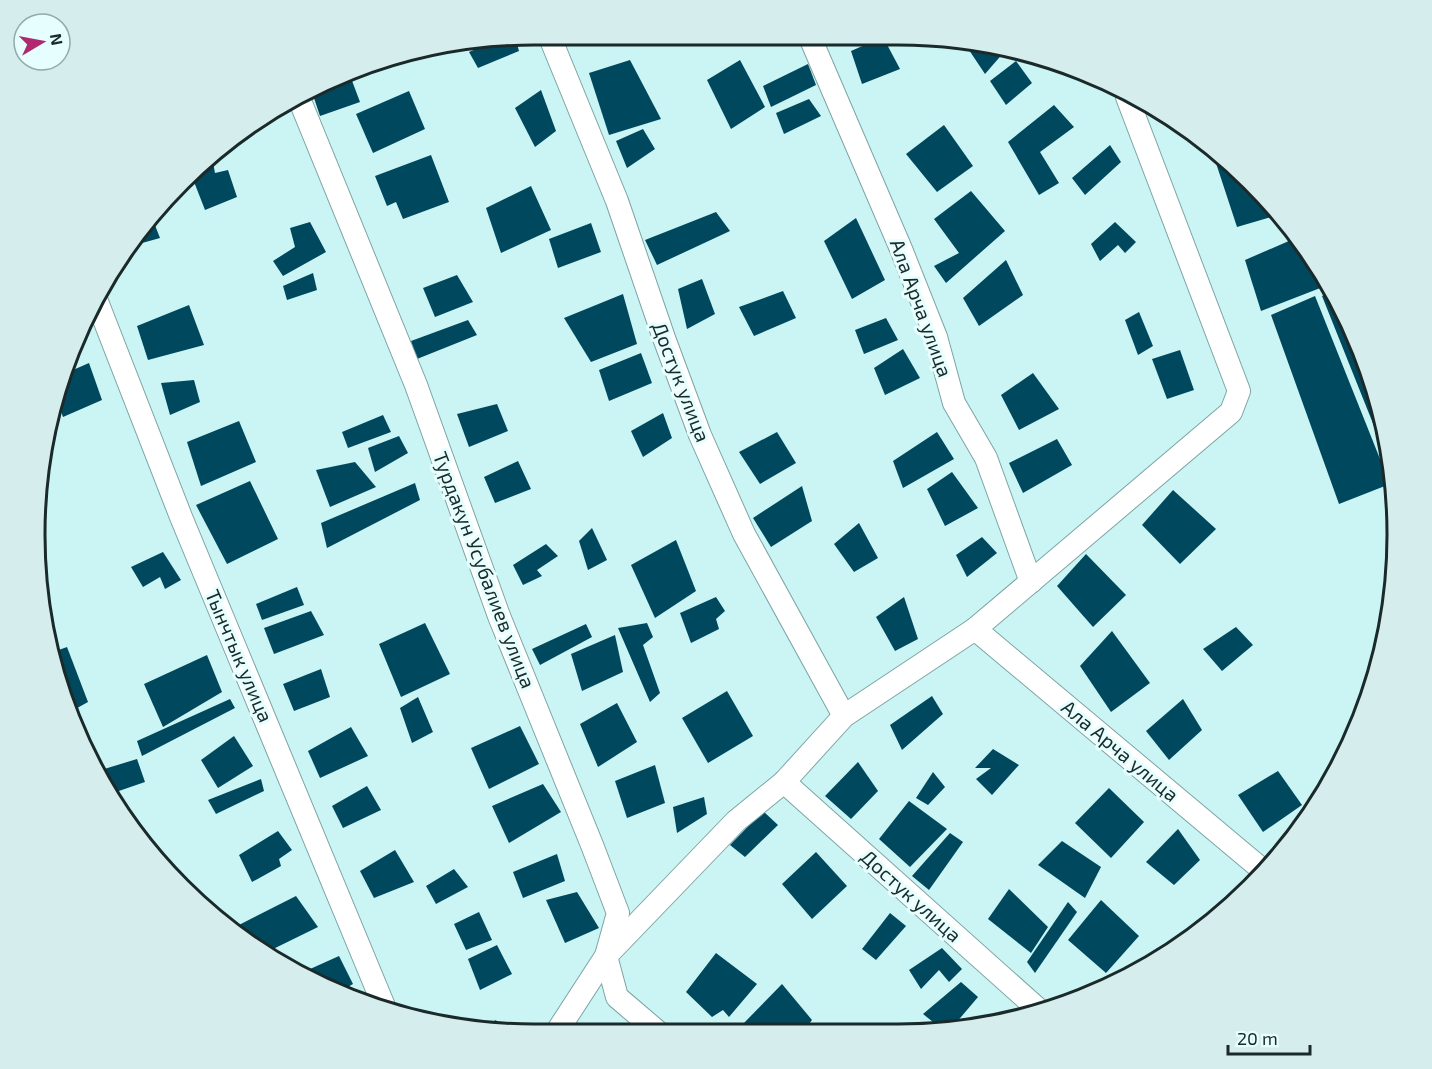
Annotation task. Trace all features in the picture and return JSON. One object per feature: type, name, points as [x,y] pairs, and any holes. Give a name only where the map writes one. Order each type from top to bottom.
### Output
[{"type":"street","name":"Достук улица","points":[[553,45],[617,201],[663,338],[700,435],[744,534],[844,716]]},
{"type":"street","name":"Ала Арча улица","points":[[813,45],[897,239],[936,337],[954,403],[986,458],[1031,582]]},
{"type":"street","name":"Турдакун Усубалиев улица","points":[[301,104],[416,385],[499,616],[618,913],[606,956]]},
{"type":"street","points":[[562,1024],[606,956],[736,821],[784,782],[844,716],[975,629],[1231,412],[1239,391],[1130,104]]},
{"type":"street","name":"Тынчтык улица","points":[[100,309],[181,517],[381,999]]},
{"type":"street","name":"Ала Арча улица","points":[[975,629],[1258,866]]},
{"type":"street","name":"Достук улица","points":[[784,782],[1033,1004]]},
{"type":"street","points":[[606,956],[617,997],[649,1024]]},
{"type":"building","points":[[865,45],[887,45],[900,69],[862,84],[851,51]]},
{"type":"building","points":[[517,46],[519,51],[478,68],[469,52],[477,48]]},
{"type":"building","points":[[969,50],[1001,56],[985,74]]},
{"type":"building","points":[[630,60],[661,119],[609,135],[589,73]]},
{"type":"building","points":[[740,60],[765,107],[731,129],[707,80]]},
{"type":"building","points":[[1016,61],[1032,83],[1006,105],[990,81]]},
{"type":"building","points":[[808,64],[816,85],[771,107],[763,86]]},
{"type":"building","points":[[352,80],[360,102],[320,116],[314,97]]},
{"type":"building","points":[[541,90],[556,131],[535,147],[515,108]]},
{"type":"building","points":[[409,91],[425,129],[373,153],[356,114]]},
{"type":"building","points":[[809,99],[821,116],[784,134],[776,113]]},
{"type":"building","points":[[1054,105],[1074,127],[1040,152],[1059,183],[1039,195],[1008,142]]},
{"type":"building","points":[[944,125],[973,166],[937,192],[906,154]]},
{"type":"building","points":[[643,129],[655,149],[627,168],[616,141]]},
{"type":"building","points":[[1110,145],[1121,162],[1085,195],[1072,178]]},
{"type":"building","points":[[431,155],[449,202],[403,219],[396,202],[387,206],[375,176]]},
{"type":"building","points":[[1216,163],[1244,188],[1270,217],[1237,227]]},
{"type":"building","points":[[213,165],[215,173],[228,170],[237,197],[205,210],[194,182]]},
{"type":"building","points":[[531,186],[551,230],[501,253],[486,208]]},
{"type":"building","points":[[971,191],[1005,231],[946,283],[934,266],[959,253],[934,219]]},
{"type":"building","points":[[716,212],[730,231],[657,265],[645,240]]},
{"type":"building","points":[[856,218],[885,280],[852,299],[824,241]]},
{"type":"building","points":[[310,222],[326,252],[283,276],[273,261],[295,247],[290,228]]},
{"type":"building","points":[[1115,222],[1136,242],[1125,253],[1118,245],[1100,261],[1091,244]]},
{"type":"building","points":[[591,223],[601,252],[558,268],[549,239]]},
{"type":"building","points":[[155,226],[160,238],[141,243]]},
{"type":"building","points":[[1289,241],[1320,288],[1261,311],[1245,260]]},
{"type":"building","points":[[1006,260],[1023,295],[979,326],[963,298]]},
{"type":"building","points":[[313,273],[317,290],[287,300],[283,286]]},
{"type":"building","points":[[457,275],[473,302],[435,317],[423,288]]},
{"type":"building","points":[[702,279],[715,314],[687,329],[678,289]]},
{"type":"building","points":[[783,291],[796,318],[754,336],[739,307]]},
{"type":"building","points":[[623,294],[637,344],[591,362],[564,318]]},
{"type":"building","points":[[1324,295],[1337,318],[1350,347],[1376,431],[1322,296]]},
{"type":"building","points":[[1315,296],[1382,464],[1384,486],[1339,504],[1271,315]]},
{"type":"building","points":[[189,305],[204,345],[148,360],[137,326]]},
{"type":"building","points":[[1139,312],[1153,346],[1138,355],[1125,320]]},
{"type":"building","points":[[886,318],[898,340],[864,354],[855,330]]},
{"type":"building","points":[[468,320],[477,335],[417,359],[411,341]]},
{"type":"building","points":[[903,349],[920,378],[885,395],[874,368]]},
{"type":"building","points":[[1180,350],[1194,390],[1167,399],[1152,359]]},
{"type":"building","points":[[641,353],[652,383],[609,401],[599,370]]},
{"type":"building","points":[[89,363],[102,400],[63,417],[61,412],[74,370]]},
{"type":"building","points":[[1033,373],[1059,409],[1019,430],[1001,395]]},
{"type":"building","points":[[194,380],[200,402],[170,415],[161,383]]},
{"type":"building","points":[[497,404],[508,431],[469,447],[457,414]]},
{"type":"building","points":[[663,413],[672,438],[643,457],[631,431]]},
{"type":"building","points":[[383,415],[391,432],[348,448],[342,432]]},
{"type":"building","points":[[239,421],[256,462],[201,486],[187,442]]},
{"type":"building","points":[[777,432],[796,463],[760,484],[739,452]]},
{"type":"building","points":[[937,432],[954,459],[903,488],[893,461]]},
{"type":"building","points":[[399,436],[408,453],[375,472],[368,448]]},
{"type":"building","points":[[1057,439],[1072,465],[1023,493],[1009,463]]},
{"type":"building","points":[[518,461],[531,489],[495,503],[484,477]]},
{"type":"building","points":[[355,462],[376,487],[330,507],[316,470]]},
{"type":"building","points":[[952,472],[978,508],[945,526],[927,489]]},
{"type":"building","points":[[250,481],[278,539],[227,564],[196,505]]},
{"type":"building","points":[[415,483],[420,500],[327,548],[321,523]]},
{"type":"building","points":[[802,486],[812,521],[771,547],[753,518]]},
{"type":"building","points":[[1173,490],[1216,529],[1180,564],[1142,525]]},
{"type":"building","points":[[859,523],[878,558],[854,572],[834,544]]},
{"type":"building","points":[[592,528],[607,560],[588,570],[579,541]]},
{"type":"building","points":[[982,537],[997,553],[967,577],[956,555]]},
{"type":"building","points":[[676,540],[696,591],[655,618],[631,565]]},
{"type":"building","points":[[546,544],[558,556],[537,570],[542,576],[523,585],[513,565]]},
{"type":"building","points":[[163,552],[181,580],[165,589],[160,577],[143,587],[131,567]]},
{"type":"building","points":[[1086,554],[1126,595],[1093,627],[1057,586]]},
{"type":"building","points":[[297,587],[304,605],[262,620],[256,604]]},
{"type":"building","points":[[716,597],[725,611],[716,619],[719,629],[691,643],[680,613]]},
{"type":"building","points":[[904,597],[918,639],[895,651],[876,617]]},
{"type":"building","points":[[311,611],[324,635],[274,654],[264,628]]},
{"type":"building","points":[[425,623],[450,674],[401,697],[379,644]]},
{"type":"building","points":[[647,623],[653,637],[643,645],[660,693],[650,702],[618,628]]},
{"type":"building","points":[[586,624],[592,637],[540,665],[532,649]]},
{"type":"building","points":[[1236,627],[1253,645],[1222,671],[1203,649]]},
{"type":"building","points":[[1112,631],[1150,683],[1111,712],[1080,666]]},
{"type":"building","points":[[615,635],[623,672],[582,691],[571,654]]},
{"type":"building","points":[[67,647],[88,702],[77,708],[71,692],[59,650]]},
{"type":"building","points":[[207,655],[222,692],[163,727],[144,684]]},
{"type":"building","points":[[321,669],[330,697],[294,711],[283,684]]},
{"type":"building","points":[[727,691],[753,736],[708,763],[682,718]]},
{"type":"building","points":[[932,696],[943,714],[902,750],[890,725]]},
{"type":"building","points":[[418,697],[433,732],[412,743],[400,708]]},
{"type":"building","points":[[230,699],[235,708],[142,756],[137,741]]},
{"type":"building","points":[[1183,699],[1202,730],[1169,760],[1146,731]]},
{"type":"building","points":[[617,703],[637,742],[598,767],[580,724]]},
{"type":"building","points":[[520,726],[539,764],[489,789],[471,748]]},
{"type":"building","points":[[351,727],[368,756],[320,778],[308,751]]},
{"type":"building","points":[[234,736],[253,766],[218,788],[201,760]]},
{"type":"building","points":[[993,749],[1019,765],[992,795],[976,779],[991,768],[975,768]]},
{"type":"building","points":[[137,759],[145,782],[118,791],[105,769]]},
{"type":"building","points":[[858,762],[878,791],[851,819],[825,796]]},
{"type":"building","points":[[655,765],[665,803],[627,818],[615,781]]},
{"type":"building","points":[[1278,771],[1302,805],[1263,832],[1238,795]]},
{"type":"building","points":[[933,772],[945,787],[928,805],[916,798]]},
{"type":"building","points":[[261,779],[264,791],[216,814],[208,800]]},
{"type":"building","points":[[543,784],[561,812],[509,843],[492,806]]},
{"type":"building","points":[[367,786],[381,810],[343,828],[332,806]]},
{"type":"building","points":[[1109,788],[1144,822],[1111,858],[1075,823]]},
{"type":"building","points":[[704,797],[707,814],[677,833],[673,807]]},
{"type":"building","points":[[909,801],[947,829],[910,867],[879,839]]},
{"type":"building","points":[[763,811],[778,825],[745,857],[730,845]]},
{"type":"building","points":[[1178,829],[1200,860],[1174,885],[1146,862]]},
{"type":"building","points":[[278,831],[292,850],[279,859],[281,866],[252,882],[239,855]]},
{"type":"building","points":[[950,833],[963,842],[929,890],[912,876]]},
{"type":"building","points":[[1062,841],[1101,867],[1085,898],[1038,865]]},
{"type":"building","points":[[395,850],[414,882],[374,898],[360,871]]},
{"type":"building","points":[[816,852],[847,886],[812,919],[782,884]]},
{"type":"building","points":[[557,854],[565,881],[523,898],[513,872]]},
{"type":"building","points":[[454,869],[468,887],[436,904],[426,886]]},
{"type":"building","points":[[1009,889],[1048,927],[1031,953],[988,919]]},
{"type":"building","points":[[577,892],[599,928],[565,943],[546,900]]},
{"type":"building","points":[[296,896],[318,927],[274,949],[239,925]]},
{"type":"building","points":[[1101,900],[1139,936],[1106,973],[1068,940]]},
{"type":"building","points":[[1068,902],[1077,912],[1035,973],[1027,962]]},
{"type":"building","points":[[479,912],[492,940],[466,950],[454,924]]},
{"type":"building","points":[[890,913],[906,926],[876,960],[862,949]]},
{"type":"building","points":[[497,945],[512,974],[480,990],[468,959]]},
{"type":"building","points":[[942,948],[962,969],[949,982],[939,970],[921,989],[909,970]]},
{"type":"building","points":[[716,953],[757,984],[729,1017],[723,1010],[712,1017],[686,992]]},
{"type":"building","points":[[339,956],[353,984],[347,987],[310,969]]},
{"type":"building","points":[[961,982],[978,997],[958,1020],[934,1023],[923,1014]]},
{"type":"building","points":[[782,984],[812,1020],[809,1024],[743,1024]]}]
